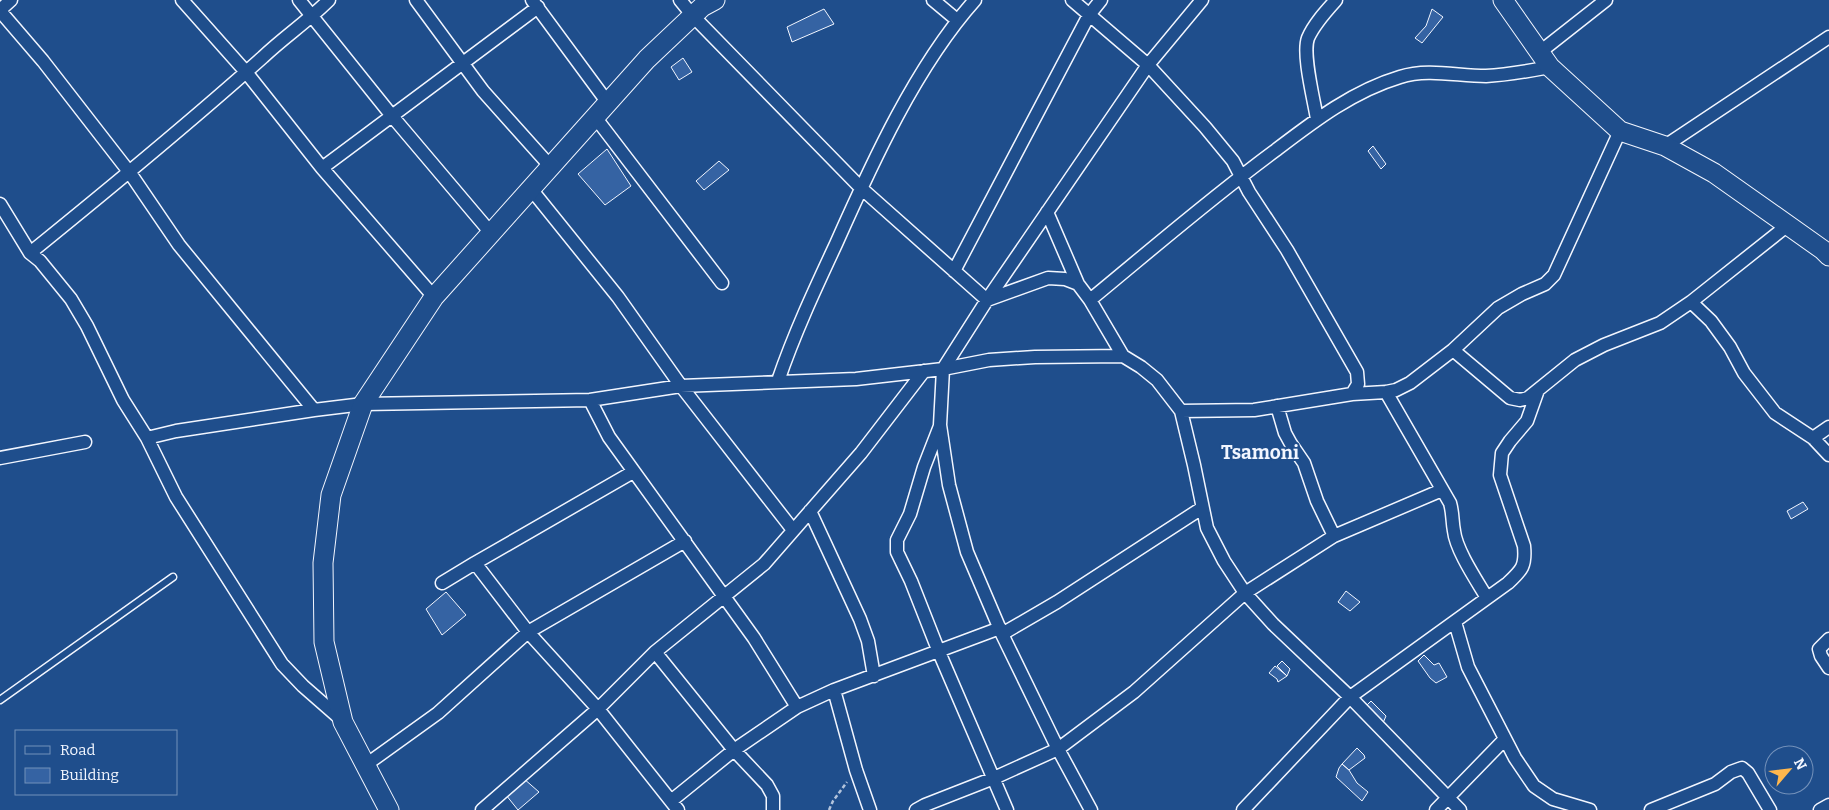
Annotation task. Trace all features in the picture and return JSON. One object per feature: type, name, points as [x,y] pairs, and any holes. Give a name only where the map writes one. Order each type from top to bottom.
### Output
[{"type":"main road","points":[[389,810],[343,722],[324,642],[324,563],[331,495],[363,404],[434,297],[647,58],[702,7],[716,0]]},
{"type":"main road","points":[[1503,0],[1545,60],[1620,131],[1665,146],[1714,173],[1827,251]]},
{"type":"street","points":[[11,0],[0,10],[43,61],[130,173],[179,245],[314,410]]},
{"type":"street","points":[[182,0],[246,72],[322,168],[434,297]]},
{"type":"street","points":[[299,0],[392,116],[491,233]]},
{"type":"street","points":[[30,253],[130,173],[246,72],[312,18],[329,0]]},
{"type":"street","points":[[416,0],[483,91],[551,166]]},
{"type":"street","points":[[680,0],[692,16],[861,188],[987,300]]},
{"type":"street","points":[[933,0],[957,20]]},
{"type":"street","points":[[778,381],[790,346],[861,188],[910,93],[957,20],[975,0]]},
{"type":"street","points":[[1072,0],[1148,65],[1205,127],[1233,161],[1242,175],[1249,192],[1287,250],[1357,372],[1358,384],[1352,394]]},
{"type":"street","points":[[954,271],[1089,15],[1101,0]]},
{"type":"street","points":[[1091,810],[1058,749],[1001,631],[966,552],[949,485],[940,425],[943,369],[987,300],[1148,65],[1202,0]]},
{"type":"street","points":[[1317,119],[1306,52],[1308,38],[1323,15],[1336,0]]},
{"type":"street","points":[[1090,300],[1242,175],[1328,111],[1366,91],[1399,77],[1419,72],[1485,76],[1510,74],[1545,60],[1606,0]]},
{"type":"street","points":[[322,168],[463,63],[535,4],[608,102]]},
{"type":"street","points":[[1665,146],[1829,38]]},
{"type":"street","points":[[595,117],[722,283]]},
{"type":"street","points":[[1181,411],[1254,410],[1352,394],[1386,392],[1396,390],[1410,383],[1453,350],[1498,308],[1522,294],[1545,284],[1554,275],[1620,131]]},
{"type":"street","points":[[530,189],[618,298],[739,463],[794,530]]},
{"type":"street","points":[[0,204],[30,253],[40,261],[71,300],[87,326],[123,400],[147,438],[176,497],[282,664],[343,722]]},
{"type":"street","points":[[1047,212],[1078,284],[1090,300],[1123,356],[1142,367],[1157,380],[1181,411],[1206,528],[1245,594],[1272,624],[1350,697],[1460,810]]},
{"type":"street","points":[[1453,350],[1510,398],[1520,400],[1528,398],[1575,360],[1604,345],[1660,323],[1691,302],[1788,225]]},
{"type":"street","points":[[987,300],[1048,278],[1065,279],[1078,284]]},
{"type":"street","points":[[1691,302],[1711,321],[1730,347],[1744,373],[1776,414],[1814,438],[1829,455]]},
{"type":"street","points":[[147,438],[176,431],[363,404],[590,400],[681,386],[856,379],[943,369],[989,360],[1036,357],[1123,356]]},
{"type":"street","points":[[482,810],[598,709],[655,652],[764,564],[861,453],[924,371]]},
{"type":"street","points":[[1243,810],[1350,697],[1508,583],[1523,569],[1524,546],[1500,475],[1502,453],[1510,440],[1527,421],[1538,390]]},
{"type":"street","points":[[1386,392],[1450,503],[1454,515],[1454,531],[1458,545],[1487,598]]},
{"type":"street","points":[[590,400],[610,437],[633,472],[754,638],[797,708]]},
{"type":"street","points":[[1277,406],[1285,433],[1304,463],[1317,501],[1334,536]]},
{"type":"street","points":[[940,425],[924,467],[910,514],[896,546],[897,552],[911,581],[939,652],[1007,810]]},
{"type":"street","points":[[1814,438],[1829,427]]},
{"type":"street","points":[[0,458],[84,442]]},
{"type":"street","points":[[442,583],[633,472]]},
{"type":"street","points":[[916,810],[1058,749],[1134,692],[1245,594],[1334,536],[1442,490]]},
{"type":"street","points":[[475,563],[528,632],[598,709],[675,806],[734,750],[797,708],[834,690],[1001,631],[1056,602],[1202,508]]},
{"type":"street","points":[[810,511],[860,619],[868,641],[874,676]]},
{"type":"street","points":[[366,764],[438,713],[528,632],[685,541]]},
{"type":"street","points":[[1455,622],[1468,667],[1515,758],[1534,786],[1553,798],[1590,810]]},
{"type":"street","points":[[1829,639],[1819,649],[1829,668]]},
{"type":"street","points":[[655,652],[734,750],[767,785],[773,796],[774,810]]},
{"type":"street","points":[[834,690],[856,770],[870,810]]},
{"type":"street","points":[[1436,810],[1505,739]]},
{"type":"street","points":[[1650,810],[1715,784],[1736,769],[1742,768],[1748,773],[1770,810]]},
{"type":"street","points":[[1820,810],[1829,805]]},
{"type":"lane","points":[[0,700],[173,577]]},
{"type":"path","points":[[829,810],[833,801],[856,770]]},
{"type":"building","points":[[824,9],[834,24],[792,42],[787,27]]},
{"type":"building","points":[[1432,9],[1443,17],[1422,43],[1415,38],[1426,26]]},
{"type":"building","points":[[683,58],[692,72],[679,80],[671,67]]},
{"type":"building","points":[[1373,146],[1386,164],[1381,169],[1368,151]]},
{"type":"building","points":[[607,149],[631,186],[605,205],[578,174]]},
{"type":"building","points":[[719,161],[729,170],[704,190],[696,181]]},
{"type":"building","points":[[1803,502],[1808,509],[1791,519],[1787,511]]},
{"type":"building","points":[[1346,591],[1360,602],[1350,611],[1338,602]]},
{"type":"building","points":[[446,592],[466,615],[442,635],[426,609]]},
{"type":"building","points":[[1424,655],[1434,665],[1439,663],[1447,677],[1436,683],[1430,678],[1418,661]]},
{"type":"building","points":[[1282,661],[1290,669],[1287,676],[1277,666]]},
{"type":"building","points":[[1275,666],[1287,676],[1278,682],[1269,673]]},
{"type":"building","points":[[1371,701],[1386,716],[1383,723],[1364,708]]},
{"type":"building","points":[[1357,748],[1365,758],[1349,770],[1342,764]]},
{"type":"building","points":[[1342,764],[1349,770],[1357,783],[1368,792],[1362,801],[1336,777]]},
{"type":"building","points":[[523,778],[539,792],[518,810],[506,795]]},
{"type":"district","name":"Tsamoni","points":[[1260,452]]}]
